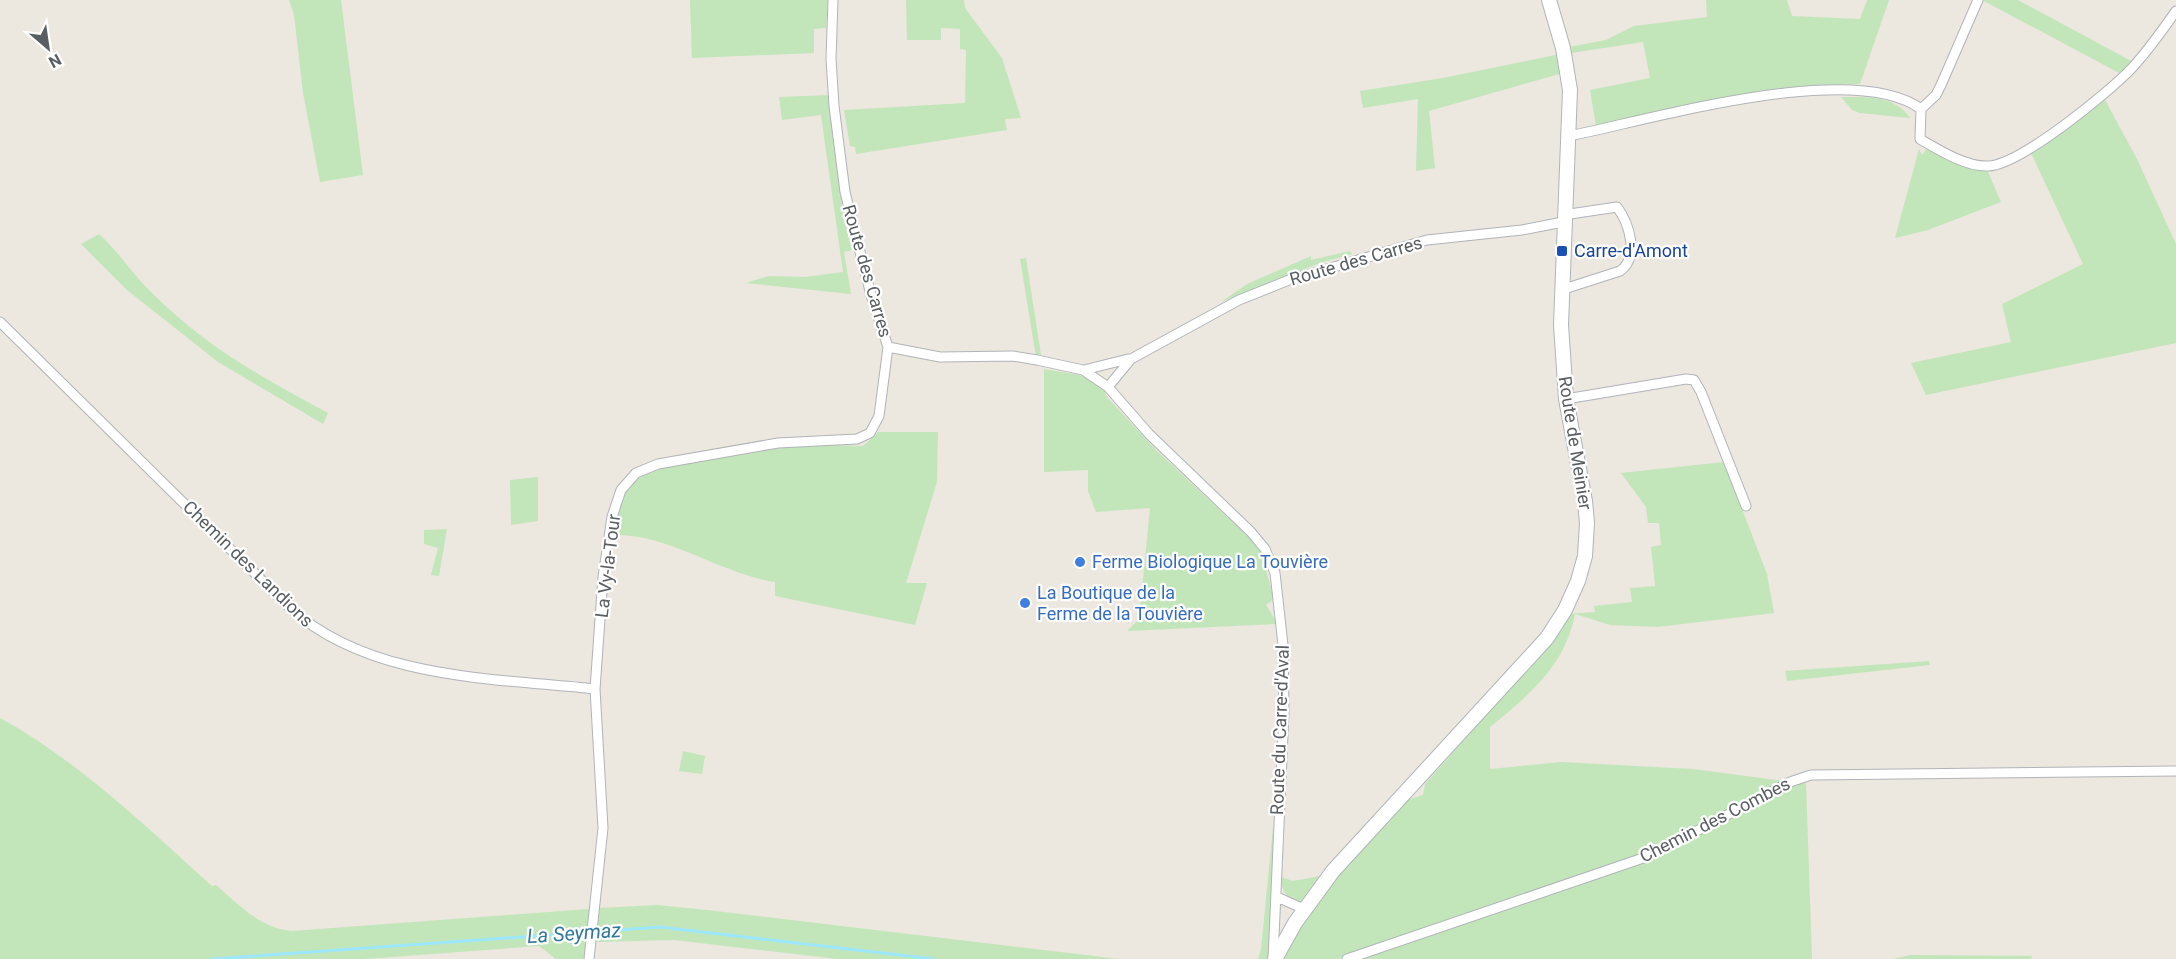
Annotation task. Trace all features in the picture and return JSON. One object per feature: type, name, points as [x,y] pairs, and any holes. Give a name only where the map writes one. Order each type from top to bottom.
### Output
[{"type":"street","name":"Route des Carres","points":[[833,0],[832,82],[845,192],[871,295],[888,347],[940,357],[1013,356],[1083,370],[1108,387],[1131,358]]},
{"type":"street","name":"Route de Meinier","points":[[1274,959],[1304,909],[1343,860],[1533,655],[1565,610],[1581,570],[1587,523],[1566,399],[1562,349],[1563,219],[1570,90],[1566,64],[1549,0]]},
{"type":"street","points":[[1978,0],[1936,95],[1921,109],[1920,139],[1960,159],[1985,166],[2009,160],[2060,126],[2122,77],[2143,55],[2176,11]]},
{"type":"street","points":[[1569,136],[1793,92],[1852,90],[1887,94],[1911,102],[1921,109]]},
{"type":"street","name":"Route des Carres","points":[[1083,370],[1131,358],[1239,300],[1289,280],[1427,240],[1522,230],[1617,207],[1629,233],[1631,249],[1628,265],[1620,271],[1561,290]]},
{"type":"street","name":"Chemin des Landions","points":[[0,322],[290,608],[324,634],[362,652],[430,669],[596,689]]},
{"type":"street","name":"La Vy-la-Tour","points":[[589,959],[602,850],[603,807],[596,689],[606,548],[615,506],[629,479],[636,473],[658,464],[778,443],[849,440],[866,436],[873,429],[879,416],[888,347]]},
{"type":"street","points":[[1566,399],[1686,379],[1694,380],[1701,392],[1746,506]]},
{"type":"street","name":"Route du Carre-d'Aval","points":[[1108,387],[1149,434],[1251,532],[1265,549],[1273,565],[1280,608],[1284,680],[1274,959]]},
{"type":"street","name":"Chemin des Combes","points":[[1347,959],[1649,856],[1790,782],[1811,775],[2176,771]]},
{"type":"street","points":[[1277,897],[1304,909]]},
{"type":"green space","points":[[289,0],[341,0],[363,175],[320,182],[303,93],[294,15]]},
{"type":"green space","points":[[690,0],[828,0],[826,28],[814,29],[814,53],[692,58]]},
{"type":"green space","points":[[906,0],[964,0],[965,8],[1002,58],[1021,118],[1005,119],[1007,130],[856,154],[855,147],[850,146],[844,110],[965,103],[966,50],[960,49],[960,29],[941,28],[941,40],[907,40]]},
{"type":"green space","points":[[1706,0],[1787,0],[1792,16],[1860,19],[1867,0],[1889,0],[1860,84],[1814,85],[1596,126],[1590,90],[1650,78],[1643,42],[1571,53],[1569,47],[1606,40],[1634,26],[1707,17]]},
{"type":"green space","points":[[1982,0],[2018,0],[2133,62],[2121,74]]},
{"type":"green space","points":[[1560,54],[1563,73],[1429,111],[1435,168],[1416,171],[1418,99],[1363,108],[1360,91],[1443,78]]},
{"type":"green space","points":[[829,95],[844,220],[852,250],[844,252],[851,294],[746,283],[768,276],[805,277],[843,272],[821,115],[782,120],[779,97]]},
{"type":"green space","points":[[1841,97],[1888,101],[1904,110],[1910,118],[1860,113],[1852,110]]},
{"type":"green space","points":[[2104,98],[2137,159],[2176,244],[2176,343],[1926,395],[1911,363],[2011,342],[2002,304],[2083,264],[2030,151]]},
{"type":"green space","points":[[1928,147],[1988,172],[2001,202],[1928,230],[1895,238],[1919,149],[1922,155]]},
{"type":"green space","points":[[99,234],[144,285],[192,329],[235,360],[328,413],[323,424],[218,362],[127,290],[81,244]]},
{"type":"green space","points":[[1350,251],[1352,254],[1320,263],[1221,302],[1247,284],[1311,256],[1311,260]]},
{"type":"green space","points":[[1026,258],[1041,355],[1036,357],[1020,259]]},
{"type":"green space","points":[[1044,369],[1080,375],[1103,386],[1106,396],[1156,450],[1260,548],[1274,599],[1266,605],[1278,624],[1127,631],[1139,619],[1150,508],[1096,512],[1088,491],[1088,470],[1044,472]]},
{"type":"green space","points":[[878,432],[938,432],[937,482],[906,583],[927,583],[915,625],[775,596],[775,582],[755,578],[654,540],[615,535],[615,521],[623,495],[635,478],[659,468],[804,444],[863,446]]},
{"type":"green space","points":[[1724,462],[1767,574],[1774,613],[1658,627],[1610,625],[1575,614],[1563,649],[1554,664],[1531,691],[1490,727],[1490,769],[1561,762],[1693,769],[1783,781],[1651,852],[1338,959],[1282,959],[1307,914],[1335,878],[1404,801],[1423,795],[1425,784],[1569,614],[1595,612],[1594,606],[1632,602],[1630,588],[1655,586],[1651,547],[1661,545],[1659,523],[1648,523],[1646,507],[1621,473]]},
{"type":"green space","points":[[538,477],[538,521],[511,525],[510,480]]},
{"type":"green space","points":[[447,529],[439,576],[431,575],[438,548],[424,544],[424,530]]},
{"type":"green space","points":[[1929,661],[1930,665],[1787,681],[1785,671]]},
{"type":"green space","points":[[0,718],[29,735],[84,774],[212,886],[216,885],[242,908],[270,925],[292,931],[589,909],[585,959],[556,959],[539,946],[365,959],[0,959]]},
{"type":"green space","points":[[683,751],[705,756],[702,774],[679,771]]},
{"type":"green space","points":[[1806,783],[1812,959],[1360,959],[1652,858],[1794,784]]},
{"type":"green space","points":[[1273,828],[1273,927],[1267,959],[1258,959],[1261,949]]},
{"type":"green space","points":[[1320,876],[1301,901],[1288,897],[1282,887],[1281,877],[1293,881]]},
{"type":"green space","points":[[657,905],[1120,959],[838,959],[674,940],[596,942],[599,908]]},
{"type":"green space","points":[[1911,955],[2032,956],[2031,959],[1892,959]]},
{"type":"waterway","name":"La Seymaz","points":[[213,959],[660,927],[934,959]]},
{"type":"place","name":"Carre-d'Amont","points":[[1562,251]]},
{"type":"place","name":"Ferme Biologique La Touvière","points":[[1080,562]]},
{"type":"place","name":"La Boutique de la Ferme de la Touvière","points":[[1025,603]]}]
